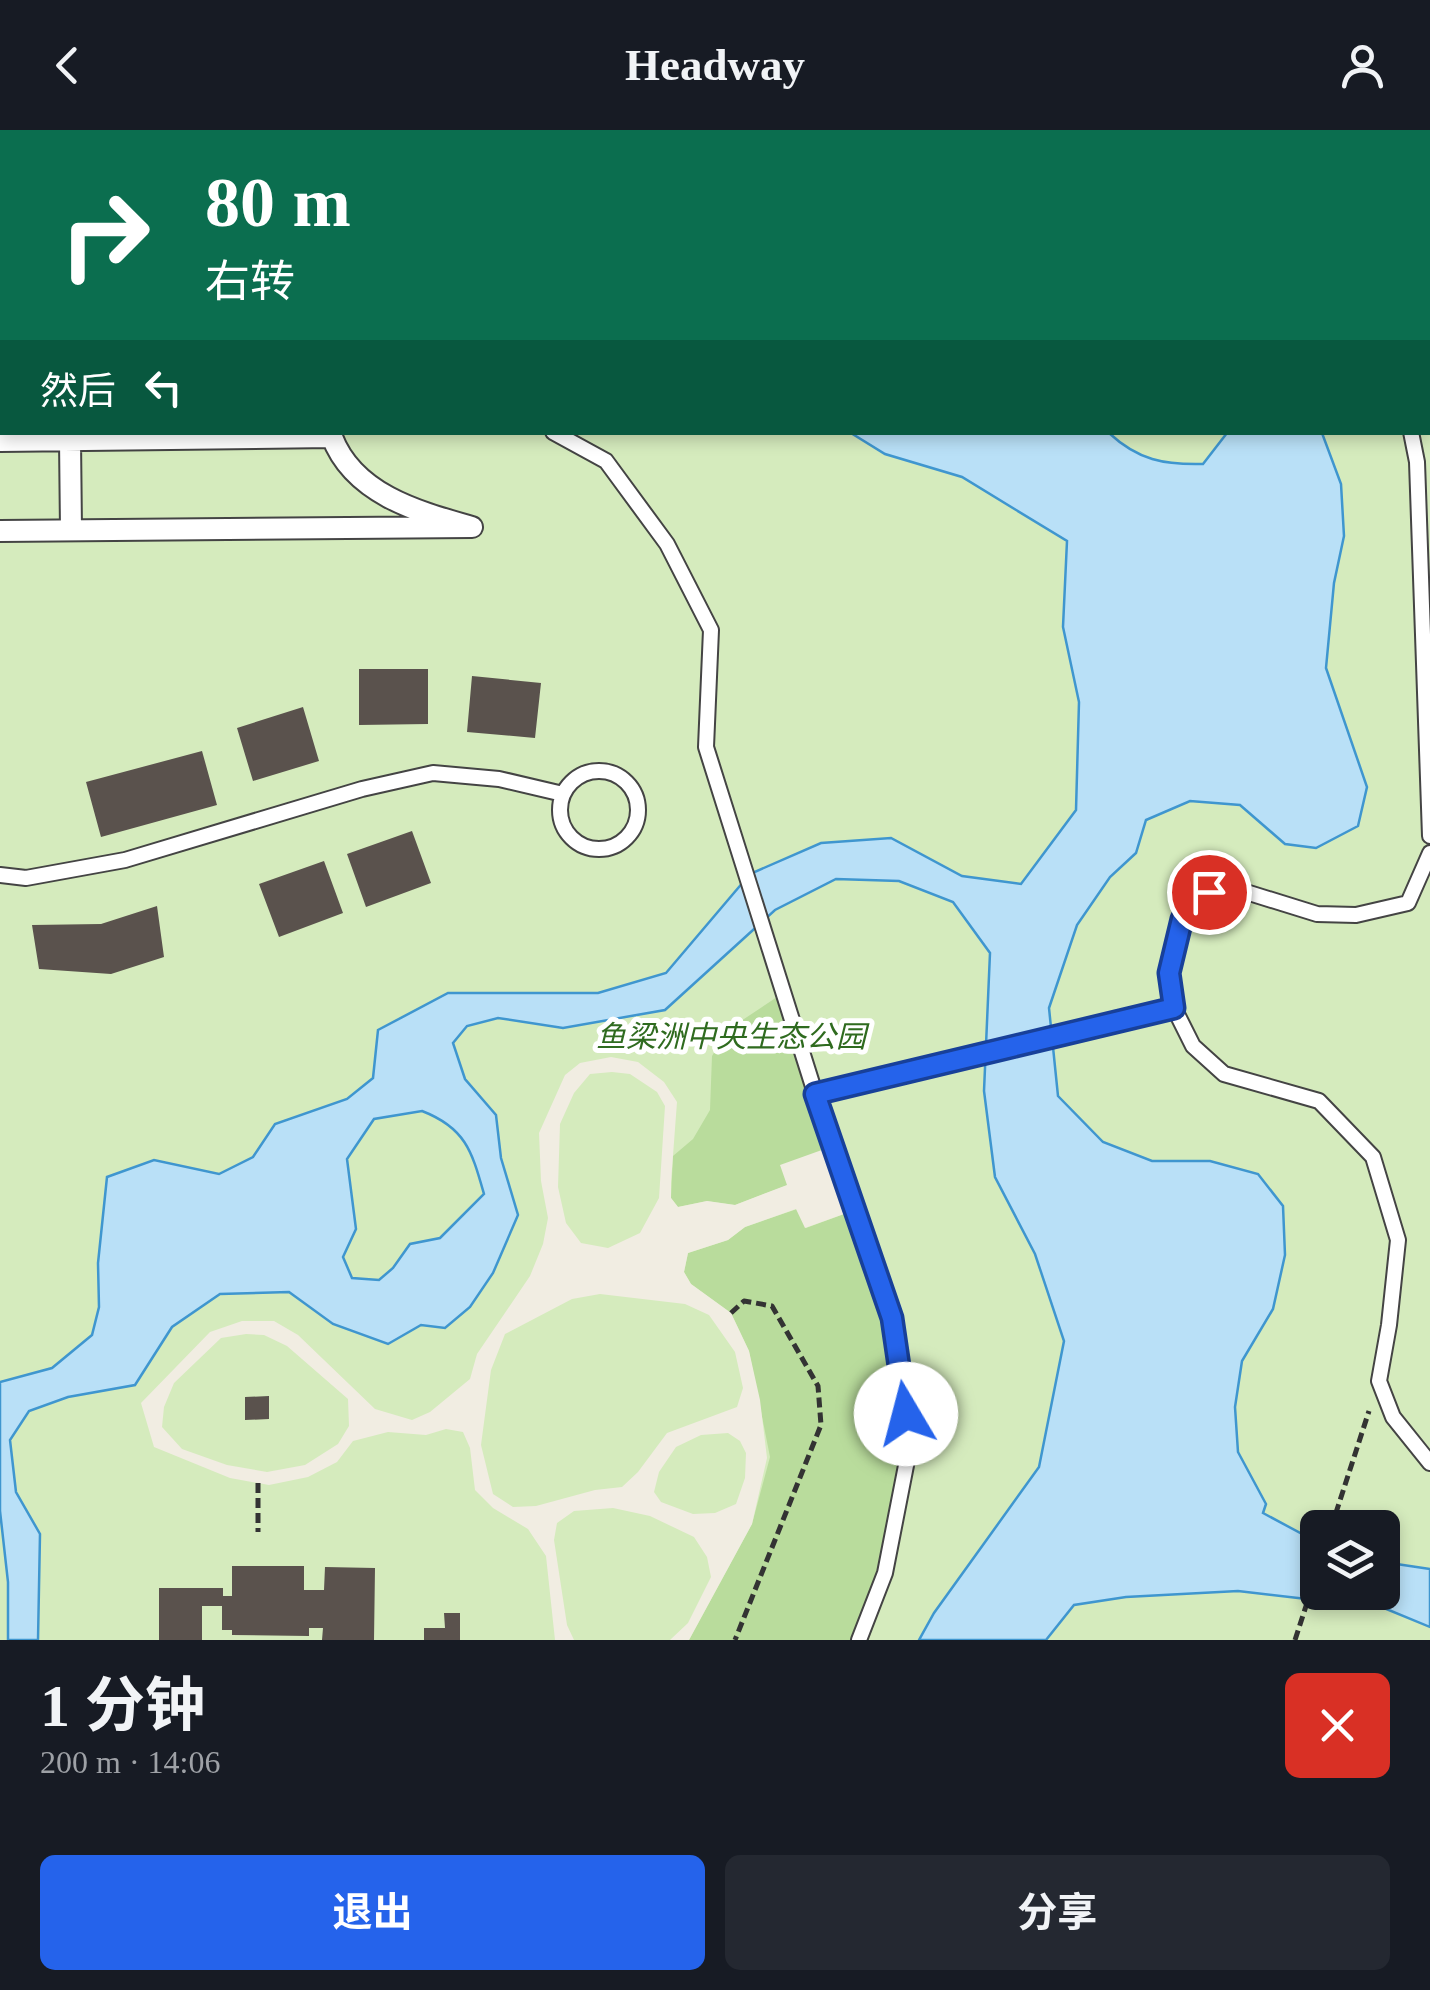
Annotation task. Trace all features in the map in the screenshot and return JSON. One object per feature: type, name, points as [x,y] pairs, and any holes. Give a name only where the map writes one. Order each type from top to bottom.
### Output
[{"type":"street","points":[[0,441],[332,435],[338,452],[366,483],[409,509],[472,527],[0,530]]},
{"type":"street","points":[[70,440],[71,530]]},
{"type":"lane","points":[[558,435],[606,462],[667,544],[712,630],[706,746],[815,1094],[892,1318],[910,1446],[884,1573],[859,1640]]},
{"type":"lane","points":[[1412,435],[1417,462],[1430,836]]},
{"type":"lane","points":[[595,771],[621,777],[637,799],[635,825],[617,845],[593,849],[582,845],[564,828],[560,817],[563,794],[582,774],[595,771]]},
{"type":"lane","points":[[0,875],[26,878],[124,860],[362,789],[433,774],[500,779],[563,794]]},
{"type":"lane","points":[[1430,853],[1408,903],[1356,915],[1318,914],[1246,892],[1209,892],[1182,919],[1169,973],[1174,1008],[1193,1046],[1224,1074],[1319,1100],[1373,1156],[1398,1240],[1379,1381],[1393,1417],[1430,1464]]},
{"type":"lane","points":[[815,1094],[1174,1008]]},
{"type":"path","points":[[731,1313],[744,1300],[772,1306],[818,1386],[821,1425],[735,1640]]},
{"type":"path","points":[[1337,1510],[1379,1381]]},
{"type":"path","points":[[258,1483],[258,1532]]},
{"type":"path","points":[[1294,1640],[1304,1610]]},
{"type":"green space","name":"鱼梁洲中央生态公园","points":[[0,435],[1430,435],[1430,1640],[0,1640]]},
{"type":"green space","points":[[783,993],[833,1146],[788,1185],[735,1205],[707,1201],[678,1207],[671,1198],[673,1156],[693,1139],[710,1110],[712,1056],[729,1029]]},
{"type":"green space","points":[[797,1209],[806,1228],[855,1210],[892,1317],[910,1445],[885,1573],[859,1640],[689,1640],[752,1524],[770,1457],[749,1351],[731,1313],[691,1284],[684,1272],[688,1253]]},
{"type":"shaded area","points":[[611,1057],[638,1062],[664,1082],[677,1102],[671,1198],[678,1207],[707,1201],[735,1205],[787,1185],[780,1165],[833,1146],[855,1210],[805,1228],[796,1209],[745,1227],[728,1240],[688,1253],[684,1272],[691,1284],[731,1313],[749,1351],[767,1458],[752,1524],[689,1640],[670,1640],[688,1623],[711,1577],[707,1557],[694,1537],[650,1516],[613,1508],[574,1511],[557,1523],[554,1540],[567,1625],[574,1640],[555,1640],[546,1556],[528,1529],[493,1508],[475,1490],[470,1448],[463,1432],[388,1432],[353,1441],[337,1462],[308,1477],[269,1485],[230,1478],[154,1447],[141,1403],[210,1332],[242,1321],[274,1321],[298,1335],[375,1409],[412,1420],[430,1412],[470,1379],[477,1354],[530,1276],[548,1218],[541,1181],[539,1133],[565,1075],[580,1063]],"holes":[[[590,1074],[630,1074],[657,1092],[665,1106],[659,1198],[640,1233],[608,1248],[581,1243],[566,1223],[558,1187],[560,1124],[574,1093]],[[600,1294],[685,1304],[709,1315],[735,1352],[743,1388],[737,1407],[667,1433],[622,1487],[536,1506],[513,1507],[493,1494],[481,1445],[491,1370],[505,1334],[572,1299]],[[264,1335],[287,1346],[348,1399],[349,1426],[338,1444],[305,1465],[267,1472],[227,1465],[182,1449],[162,1427],[164,1407],[174,1383],[221,1338]],[[728,1433],[740,1441],[746,1453],[745,1478],[736,1504],[715,1513],[693,1514],[661,1502],[654,1492],[659,1472],[676,1447],[701,1435]]]},
{"type":"water","points":[[854,435],[1111,435],[1141,455],[1164,462],[1203,464],[1225,435],[1323,435],[1341,484],[1344,536],[1334,583],[1326,668],[1367,787],[1358,826],[1316,848],[1285,844],[1240,805],[1190,801],[1146,820],[1136,853],[1110,877],[1077,925],[1049,1008],[1058,1096],[1103,1142],[1152,1161],[1210,1161],[1258,1174],[1283,1206],[1285,1255],[1273,1309],[1242,1361],[1235,1407],[1238,1452],[1266,1504],[1263,1513],[1300,1533],[1300,1598],[1238,1591],[1126,1597],[1074,1605],[1046,1640],[919,1640],[934,1613],[1039,1467],[1064,1341],[1035,1254],[995,1177],[984,1091],[990,953],[953,902],[899,881],[836,879],[775,910],[665,1010],[563,1028],[498,1018],[467,1026],[453,1043],[465,1079],[496,1115],[501,1158],[518,1215],[493,1273],[470,1307],[445,1328],[421,1325],[388,1344],[333,1324],[289,1292],[220,1294],[172,1327],[135,1385],[68,1397],[29,1411],[10,1440],[16,1492],[40,1534],[38,1640],[8,1640],[8,1582],[0,1511],[0,1382],[52,1368],[92,1335],[99,1307],[98,1263],[107,1177],[154,1160],[219,1174],[253,1157],[275,1124],[347,1099],[373,1078],[378,1030],[448,993],[598,993],[666,973],[750,874],[821,843],[891,838],[962,876],[1021,884],[1076,810],[1079,702],[1063,627],[1067,541],[962,477],[885,454]],"holes":[[[422,1111],[458,1134],[484,1194],[440,1238],[410,1244],[379,1280],[352,1278],[343,1257],[356,1229],[347,1159],[374,1119]]]},
{"type":"water","points":[[1400,1565],[1430,1569],[1430,1627],[1389,1610],[1400,1610]]},
{"type":"building","points":[[359,669],[428,669],[428,724],[359,725]]},
{"type":"building","points":[[472,676],[541,683],[535,738],[467,732]]},
{"type":"building","points":[[303,707],[319,761],[253,781],[237,728]]},
{"type":"building","points":[[202,751],[217,805],[101,837],[86,782]]},
{"type":"building","points":[[412,831],[431,883],[366,907],[347,854]]},
{"type":"building","points":[[324,861],[343,913],[279,937],[259,884]]},
{"type":"building","points":[[157,906],[164,957],[111,974],[39,969],[32,925],[101,924]]},
{"type":"building","points":[[269,1396],[269,1419],[245,1420],[245,1397]]},
{"type":"building","points":[[232,1566],[304,1566],[304,1590],[324,1590],[325,1567],[375,1568],[374,1640],[322,1640],[323,1628],[309,1628],[309,1636],[232,1635],[232,1630],[222,1630],[222,1606],[202,1606],[202,1640],[159,1640],[159,1588],[223,1588],[223,1596],[232,1596]]},
{"type":"building","points":[[444,1613],[460,1613],[460,1640],[424,1640],[424,1628],[445,1628]]},
{"type":"route","points":[[906,1414],[892,1318],[815,1094],[1174,1008],[1169,973],[1182,919],[1209,892]]}]
